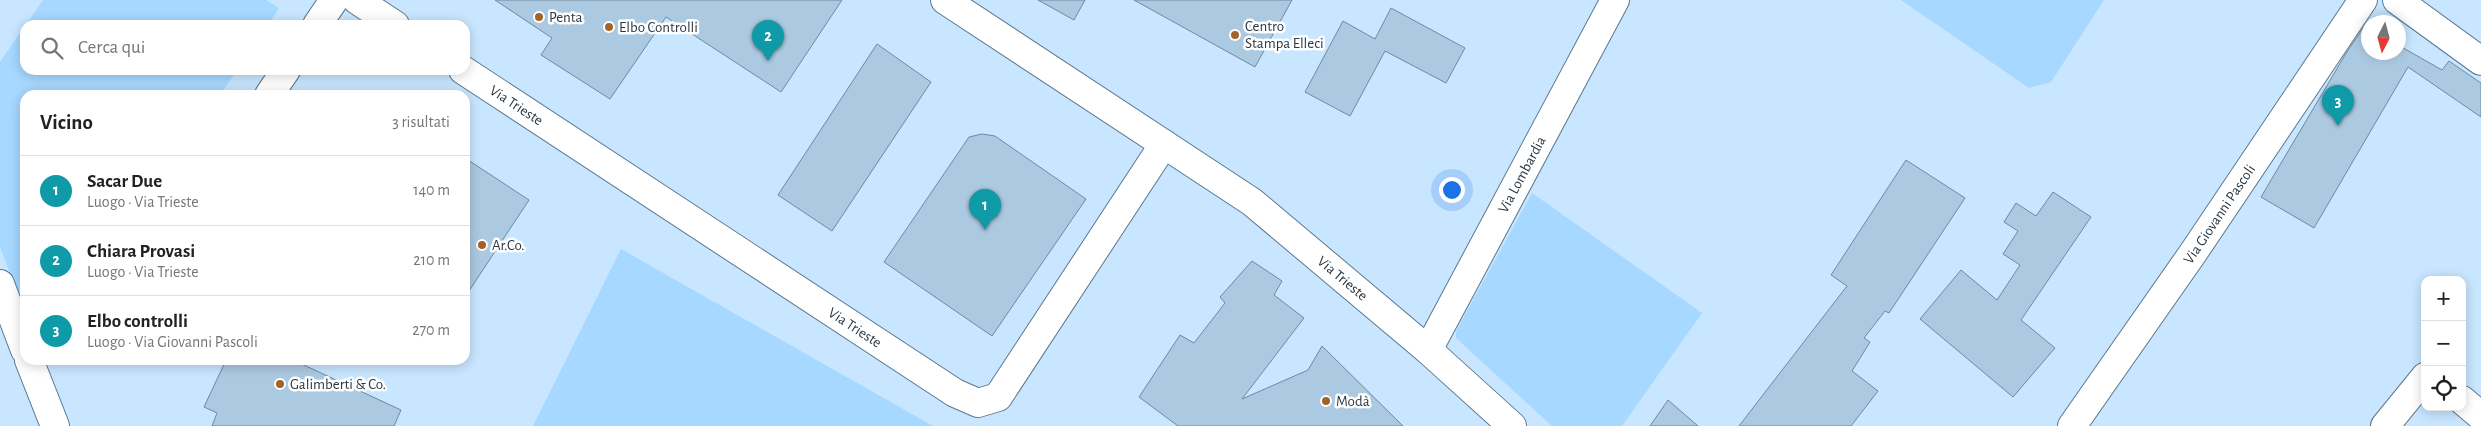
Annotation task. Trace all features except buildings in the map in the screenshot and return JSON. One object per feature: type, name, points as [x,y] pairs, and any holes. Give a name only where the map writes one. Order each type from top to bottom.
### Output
[{"type":"street","points":[[320,20],[334,0]]},
{"type":"street","points":[[357,0],[387,20]]},
{"type":"street","name":"Via Trieste","points":[[945,0],[1252,202],[1428,350],[1512,426]]},
{"type":"street","name":"Via Lombardia","points":[[1428,350],[1614,0]]},
{"type":"street","name":"Via Giovanni Pascoli","points":[[2072,426],[2193,253],[2363,0]]},
{"type":"street","points":[[2397,0],[2481,60]]},
{"type":"street","points":[[272,90],[283,75]]},
{"type":"street","name":"Via Trieste","points":[[470,75],[955,393],[978,403],[998,397],[1164,144]]},
{"type":"street","points":[[0,284],[20,337]]},
{"type":"street","points":[[31,365],[55,426]]},
{"type":"street","points":[[2385,426],[2421,382]]},
{"type":"street","points":[[2466,403],[2481,416]]},
{"type":"shaded area","points":[[43,0],[266,0],[279,8],[271,20],[29,20]]},
{"type":"shaded area","points":[[1901,0],[2104,0],[2051,82],[2029,88]]},
{"type":"shaded area","points":[[20,33],[20,75],[234,75],[223,90],[20,90],[20,289],[17,292],[0,247],[0,62]]},
{"type":"shaded area","points":[[1532,193],[1702,313],[1622,426],[1552,426],[1456,338],[1456,331]]},
{"type":"shaded area","points":[[621,249],[933,426],[533,426]]},
{"type":"place","name":"Penta","points":[[539,17]]},
{"type":"place","name":"Elbo Controlli","points":[[609,27]]},
{"type":"place","name":"Centro Stampa Elleci","points":[[1235,35]]},
{"type":"place","name":"Chiara Provasi","points":[[768,61]]},
{"type":"place","name":"Elbo controlli","points":[[2338,126]]},
{"type":"place","name":"Sacar Due","points":[[985,230]]},
{"type":"place","name":"Ar.Co.","points":[[482,245]]},
{"type":"place","name":"Galimberti & Co.","points":[[280,384]]},
{"type":"place","name":"Modà","points":[[1326,401]]}]
